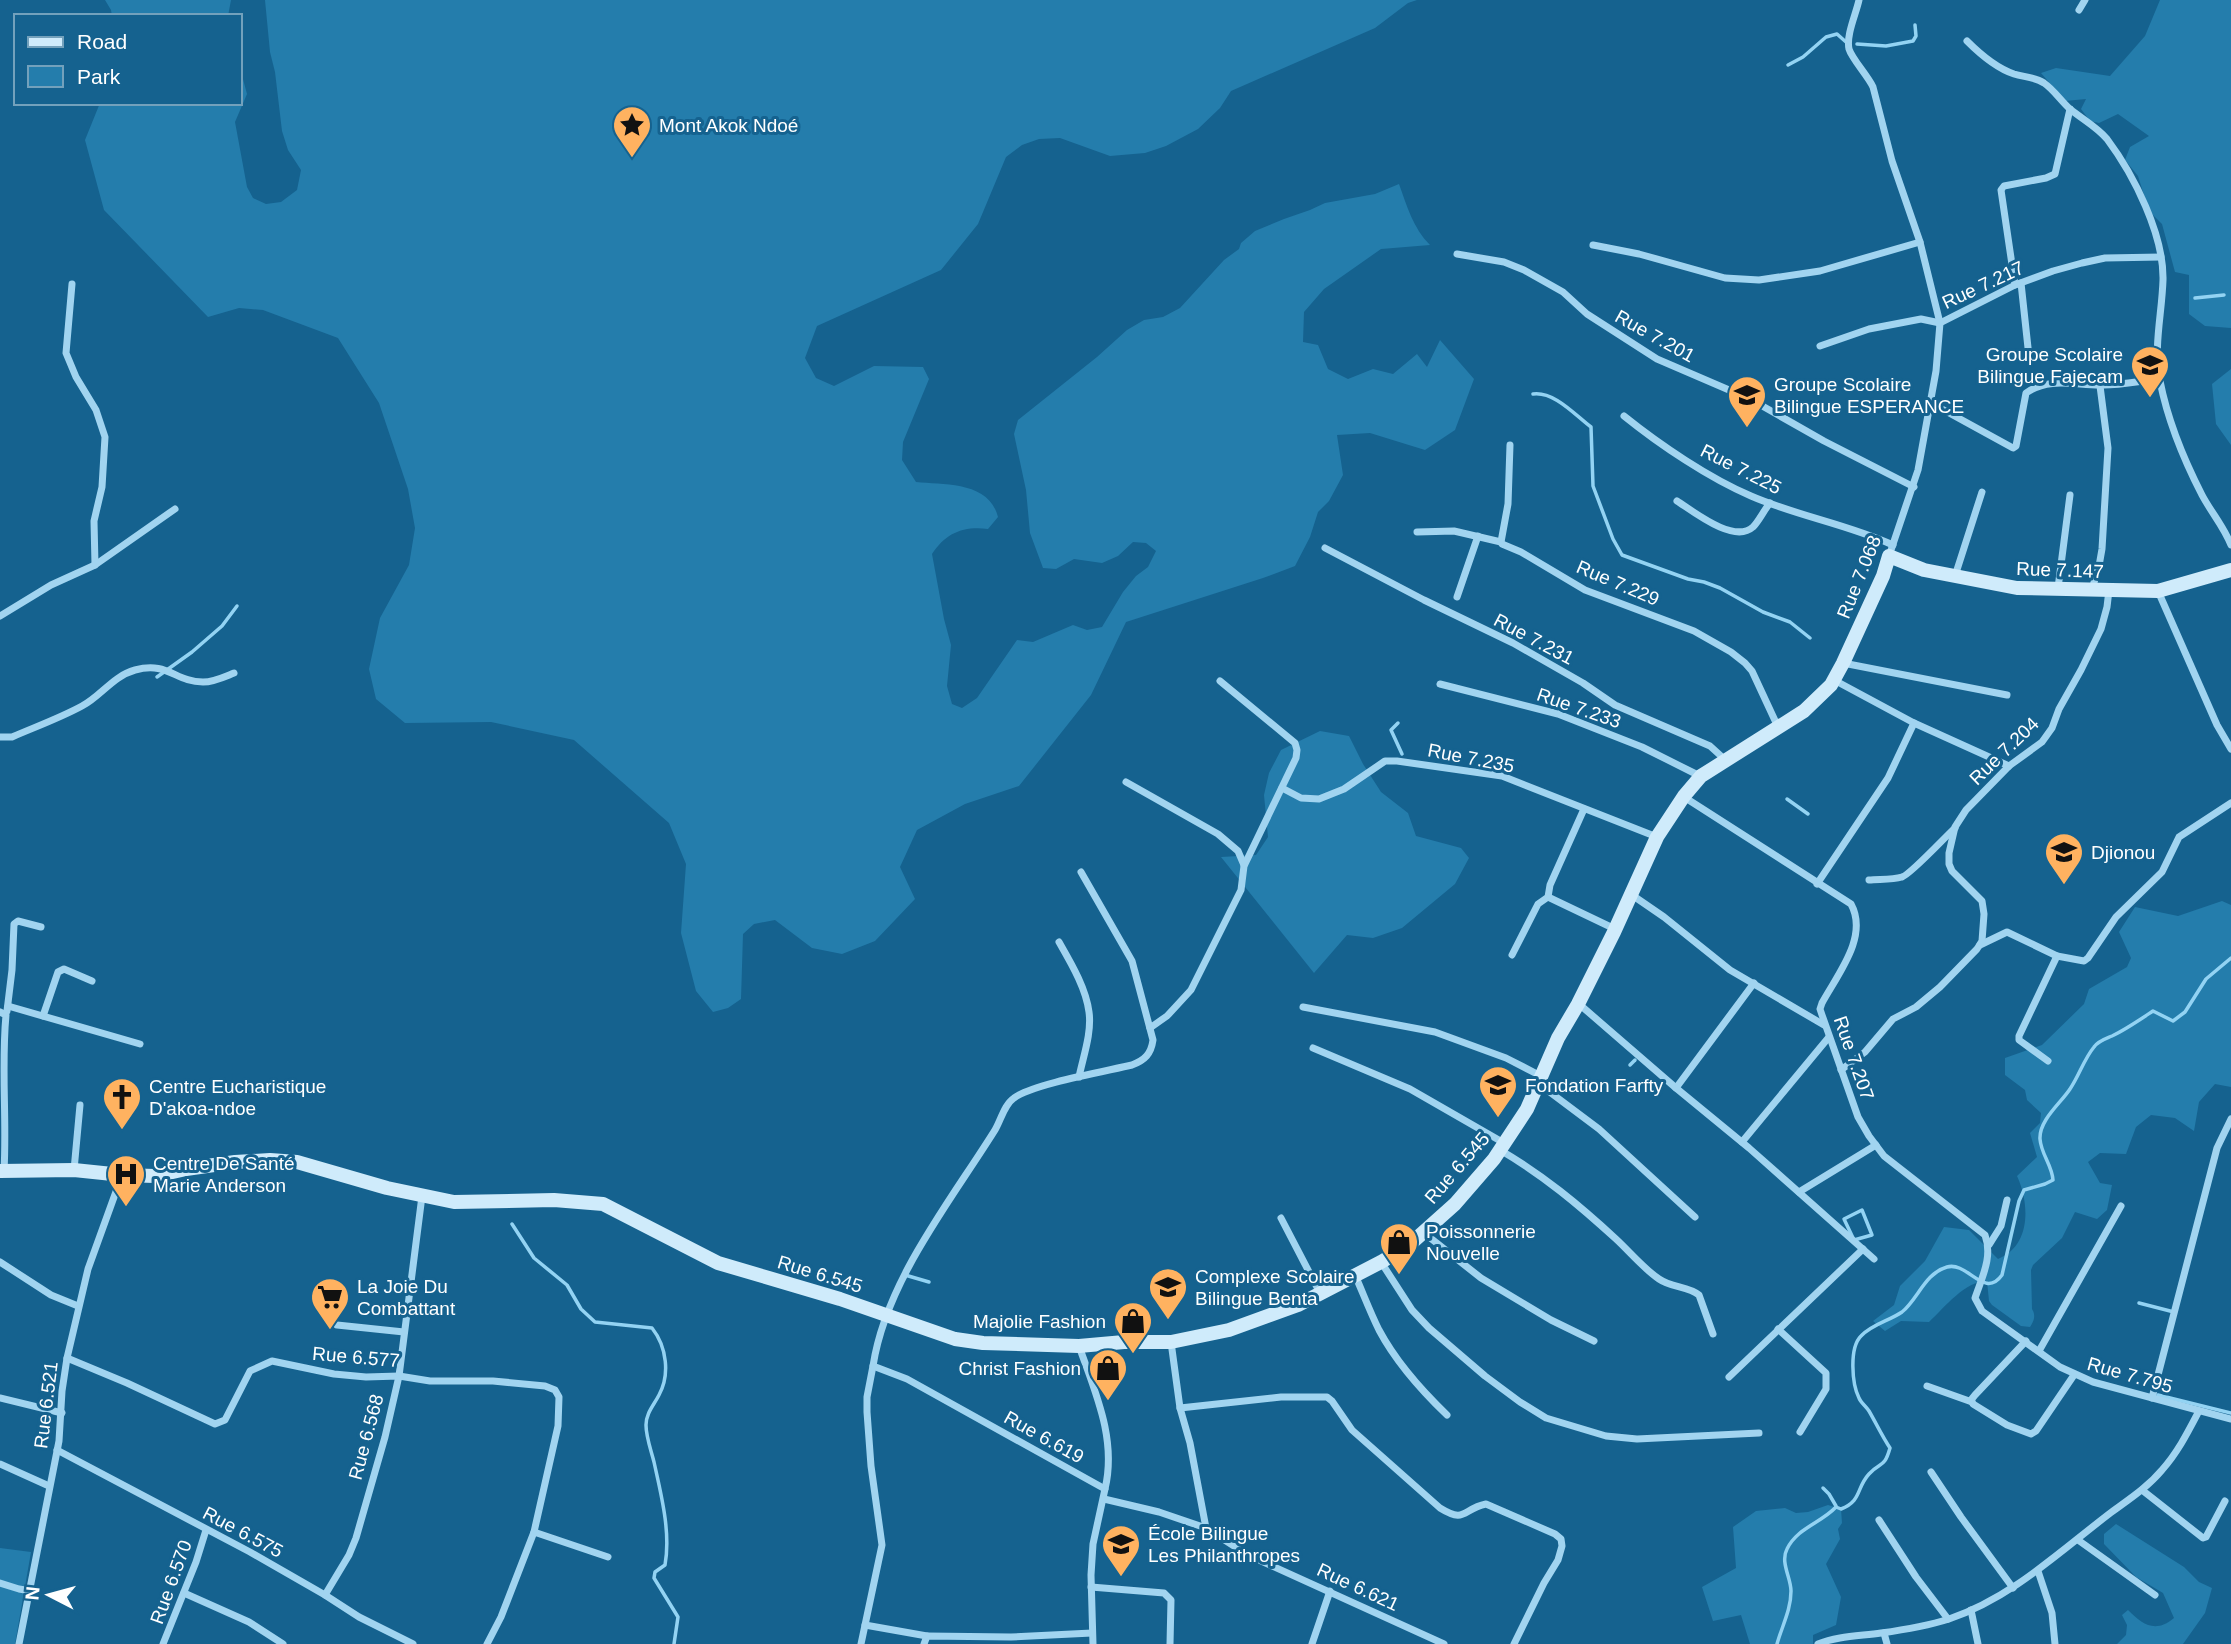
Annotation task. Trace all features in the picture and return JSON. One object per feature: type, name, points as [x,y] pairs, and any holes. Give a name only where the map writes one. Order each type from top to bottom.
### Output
[{"type":"street","name":"Rue 7.068","points":[[1539,1080],[1632,895],[1657,837],[1684,796],[1701,776],[1804,711],[1834,680],[1883,576],[1914,487],[1931,403],[1940,323],[1920,242],[1892,160],[1873,87],[1850,50],[1849,35],[1860,0]]},
{"type":"street","points":[[2079,10],[2085,0]]},
{"type":"street","points":[[1966,41],[2012,74],[2044,83],[2070,109],[2106,137],[2129,171],[2150,220],[2161,257],[2163,278],[2158,333],[2159,379],[2177,444],[2231,545]]},
{"type":"street","points":[[2029,356],[2001,190],[2004,186],[2055,174],[2070,109]]},
{"type":"street","points":[[1593,246],[1651,257],[1726,278],[1759,280],[1820,271],[1920,242]]},
{"type":"street","name":"Rue 7.201","points":[[1457,254],[1504,262],[1524,270],[1563,292],[1587,314],[1657,359],[1750,399],[1914,487]]},
{"type":"street","name":"Rue 7.217","points":[[1820,346],[1869,329],[1921,319],[1940,323],[2018,284],[2082,262],[2105,258],[2161,257]]},
{"type":"street","points":[[72,284],[65,353],[96,410],[105,437],[102,487],[94,521],[94,565]]},
{"type":"street","points":[[1931,403],[2013,448],[2016,446],[2026,393],[2035,387],[2053,383],[2100,386],[2159,379]]},
{"type":"street","points":[[2092,589],[2102,549],[2108,448],[2100,386]]},
{"type":"street","name":"Rue 7.225","points":[[1624,416],[1644,433],[1728,485],[1770,503],[1845,527],[1891,551]]},
{"type":"street","points":[[1500,542],[1508,504],[1510,444]]},
{"type":"street","points":[[1955,576],[1982,492]]},
{"type":"street","points":[[2058,589],[2070,495]]},
{"type":"street","points":[[1677,501],[1723,530],[1740,533],[1752,528],[1770,503]]},
{"type":"street","points":[[0,616],[51,585],[94,565],[175,509]]},
{"type":"street","name":"Rue 7.229","points":[[1418,532],[1454,531],[1500,542],[1585,590],[1694,631],[1731,652],[1752,671],[1779,728]]},
{"type":"street","points":[[1457,597],[1478,537]]},
{"type":"street","name":"Rue 7.231","points":[[1325,548],[1435,606],[1513,643],[1583,683],[1615,705],[1710,746],[1721,756],[1722,763]]},
{"type":"street","name":"Rue 7.147","points":[[1891,551],[1924,570],[2017,589],[2158,591],[2231,570]]},
{"type":"street","name":"Rue 7.204","points":[[1979,945],[1985,925],[1982,901],[1952,871],[1949,864],[1955,827],[1966,810],[2009,766],[2042,742],[2052,728],[2059,709],[2101,629],[2109,590]]},
{"type":"street","points":[[2158,591],[2217,725],[2231,749]]},
{"type":"street","points":[[1843,663],[2007,695]]},
{"type":"street","points":[[0,737],[12,737],[83,706],[117,678],[134,670],[160,667],[200,682],[214,681],[234,673]]},
{"type":"street","points":[[1834,680],[1914,723],[2009,766]]},
{"type":"street","points":[[1150,1028],[1167,1016],[1191,990],[1241,891],[1244,866],[1296,758],[1295,743],[1220,681]]},
{"type":"street","name":"Rue 7.233","points":[[1440,684],[1558,714],[1642,747],[1701,776]]},
{"type":"street","points":[[1817,884],[1888,778],[1914,723]]},
{"type":"street","name":"Rue 7.235","points":[[1282,788],[1301,798],[1319,799],[1344,789],[1385,761],[1396,761],[1502,776],[1657,837]]},
{"type":"street","points":[[1126,782],[1218,834],[1238,851],[1244,866]]},
{"type":"street","name":"Rue 7.207","points":[[1684,796],[1851,904],[1856,920],[1856,935],[1820,1009],[1858,1117],[1876,1145],[1891,1161],[1985,1235],[1989,1245]]},
{"type":"street","points":[[1840,1070],[1865,1052],[1893,1019],[1916,1007],[1954,975],[1979,945],[2007,932],[2057,956],[2084,961],[2116,917],[2162,872],[2179,837],[2231,803]]},
{"type":"street","points":[[1513,955],[1538,904],[1548,897],[1550,885],[1584,808]]},
{"type":"street","points":[[1868,880],[1904,877],[1955,827]]},
{"type":"street","points":[[860,1644],[882,1545],[871,1465],[867,1397],[886,1316],[909,1265],[997,1127],[1009,1102],[1026,1091],[1142,1061],[1151,1050],[1153,1040],[1132,961],[1081,872]]},
{"type":"street","points":[[1632,895],[1730,970],[1825,1025]]},
{"type":"street","points":[[1548,897],[1615,929]]},
{"type":"street","points":[[2,1171],[6,1145],[2,1063],[14,924],[18,921],[40,927]]},
{"type":"street","points":[[1059,942],[1077,977],[1089,1013],[1088,1034],[1079,1077]]},
{"type":"street","points":[[2048,1061],[2020,1040],[2019,1036],[2057,956]]},
{"type":"street","points":[[43,1016],[58,972],[64,969],[92,981]]},
{"type":"street","points":[[1676,1088],[1754,983]]},
{"type":"street","points":[[1578,1004],[1742,1142],[1874,1259]]},
{"type":"street","points":[[1303,1007],[1435,1032],[1506,1058],[1539,1080],[1599,1129],[1695,1217]]},
{"type":"street","points":[[5,1011],[43,1016],[140,1044]]},
{"type":"street","points":[[1742,1142],[1829,1037]]},
{"type":"street","points":[[1313,1048],[1410,1089],[1502,1147],[1566,1195],[1660,1280],[1699,1295],[1713,1334]]},
{"type":"street","name":"Rue 6.545","points":[[2,1171],[74,1170],[155,1176],[224,1164],[281,1160],[297,1162],[387,1188],[454,1202],[554,1200],[603,1204],[718,1263],[840,1299],[955,1339],[984,1343],[1079,1346],[1171,1342],[1229,1330],[1298,1305],[1408,1246],[1455,1204],[1502,1147],[1527,1109],[1539,1080]]},
{"type":"street","points":[[74,1170],[80,1105]]},
{"type":"street","points":[[2152,1398],[2217,1148],[2231,1119]]},
{"type":"street","points":[[1799,1192],[1876,1145]]},
{"type":"street","name":"Rue 6.521","points":[[19,1644],[57,1450],[62,1413],[61,1391],[78,1306],[92,1256],[122,1175]]},
{"type":"street","name":"Rue 6.568","points":[[325,1595],[356,1538],[385,1437],[399,1376],[422,1195]]},
{"type":"street","points":[[1989,1245],[2001,1226],[2007,1200]]},
{"type":"street","points":[[2039,1351],[2121,1206]]},
{"type":"street","points":[[1281,1218],[1321,1294]]},
{"type":"street","points":[[1423,1233],[1481,1278],[1551,1320],[1594,1341]]},
{"type":"street","name":"Rue 7.795","points":[[1989,1245],[1989,1255],[1975,1298],[1982,1311],[2074,1375],[2231,1419]]},
{"type":"street","points":[[1729,1377],[1863,1249]]},
{"type":"street","points":[[0,1262],[51,1295],[78,1306]]},
{"type":"street","points":[[1381,1262],[1412,1310],[1429,1328],[1477,1369],[1546,1418],[1606,1436],[1637,1439],[1759,1433]]},
{"type":"street","points":[[1355,1275],[1376,1324],[1394,1354],[1447,1416]]},
{"type":"street","points":[[337,1325],[404,1332]]},
{"type":"street","points":[[1778,1329],[1826,1373],[1826,1389],[1800,1432]]},
{"type":"street","points":[[1972,1402],[1971,1399],[2026,1341]]},
{"type":"street","points":[[1171,1342],[1180,1408],[1190,1443],[1206,1528]]},
{"type":"street","points":[[1079,1346],[1104,1422],[1108,1445],[1108,1475],[1093,1544],[1093,1644]]},
{"type":"street","name":"Rue 6.577","points":[[67,1359],[127,1383],[215,1424],[225,1420],[250,1371],[272,1361],[334,1374],[366,1377],[399,1376],[430,1381],[493,1381],[545,1386],[555,1390],[559,1397],[558,1426],[534,1532]]},
{"type":"street","name":"Rue 6.619","points":[[873,1366],[890,1371],[927,1390],[1105,1489]]},
{"type":"street","points":[[1927,1387],[1972,1402],[2007,1424],[2031,1434],[2036,1431],[2074,1375]]},
{"type":"street","points":[[1180,1408],[1281,1397],[1326,1397],[1332,1401],[1352,1430],[1452,1516],[1458,1517],[1486,1504],[1555,1534],[1561,1539],[1561,1553],[1514,1644]]},
{"type":"street","points":[[0,1398],[62,1413]]},
{"type":"street","points":[[1818,1644],[1831,1639],[1884,1633],[1948,1619],[1971,1611],[2013,1588],[2038,1572],[2142,1490],[2162,1471],[2182,1444],[2199,1411]]},
{"type":"street","name":"Rue 6.575","points":[[57,1450],[325,1595],[359,1617],[413,1644]]},
{"type":"street","points":[[0,1464],[49,1486]]},
{"type":"street","points":[[1931,1472],[2013,1588]]},
{"type":"street","points":[[2142,1490],[2203,1538],[2225,1500]]},
{"type":"street","name":"Rue 6.621","points":[[1104,1499],[1159,1512],[1206,1528],[1248,1555],[1444,1644]]},
{"type":"street","points":[[1879,1520],[1916,1577],[1948,1619]]},
{"type":"street","name":"Rue 6.570","points":[[163,1644],[206,1530]]},
{"type":"street","points":[[487,1644],[534,1532],[608,1557]]},
{"type":"street","points":[[2078,1540],[2155,1595]]},
{"type":"street","points":[[2038,1572],[2052,1613],[2054,1644]]},
{"type":"street","points":[[0,1583],[31,1591]]},
{"type":"street","points":[[1091,1587],[1164,1593],[1169,1596],[1170,1644]]},
{"type":"street","points":[[1312,1644],[1330,1591]]},
{"type":"street","points":[[184,1593],[249,1622],[283,1644]]},
{"type":"street","points":[[1971,1611],[1978,1644]]},
{"type":"street","points":[[865,1625],[925,1640],[1092,1633]]},
{"type":"street","points":[[1884,1633],[1887,1644]]},
{"type":"green space","points":[[105,0],[231,0],[228,14],[112,14]]},
{"type":"green space","points":[[265,0],[1417,0],[1408,3],[1375,28],[1231,91],[1220,108],[1198,129],[1166,146],[1145,153],[1110,156],[1060,138],[1039,139],[1022,145],[1006,157],[978,224],[941,270],[817,326],[805,358],[816,378],[834,386],[874,366],[923,367],[929,379],[903,442],[902,460],[916,482],[952,485],[975,491],[993,505],[998,517],[988,529],[956,532],[943,541],[932,554],[951,645],[947,686],[952,704],[962,708],[977,698],[1017,640],[1033,642],[1073,625],[1087,630],[1102,627],[1123,592],[1136,576],[1148,567],[1156,551],[1146,543],[1133,542],[1118,556],[1102,563],[1074,559],[1056,569],[1043,568],[1030,533],[1026,490],[1014,434],[1018,420],[1127,330],[1144,320],[1163,317],[1180,308],[1255,231],[1325,203],[1375,194],[1399,184],[1415,224],[1430,245],[1381,249],[1324,289],[1304,312],[1303,342],[1318,345],[1328,369],[1348,379],[1373,369],[1393,374],[1417,354],[1427,367],[1440,340],[1474,379],[1455,430],[1425,450],[1370,433],[1337,435],[1343,475],[1329,501],[1318,512],[1310,537],[1295,566],[1126,622],[1091,695],[1019,786],[965,804],[917,830],[900,867],[915,899],[875,941],[842,954],[812,948],[775,920],[754,924],[743,934],[741,999],[728,1008],[713,1012],[696,991],[681,933],[686,864],[669,823],[574,740],[491,722],[405,723],[376,699],[369,669],[380,618],[409,565],[415,528],[408,489],[379,403],[338,338],[263,310],[239,308],[208,317],[104,210],[85,140],[99,105],[242,105],[242,75],[247,94],[235,122],[247,187],[253,198],[266,204],[281,202],[297,190],[301,170],[288,150],[282,131]]},
{"type":"green space","points":[[2160,0],[2231,0],[2231,328],[2205,326],[2189,314],[2189,275],[2175,272],[2162,224],[2149,211],[2138,176],[2125,160],[2130,147],[2149,136],[2118,114],[2099,123],[2090,121],[2081,109],[2086,99],[2065,101],[2041,73],[2056,68],[2110,76],[2145,36]]},
{"type":"green space","points":[[2231,369],[2231,445],[2216,424],[2212,384]]},
{"type":"green space","points":[[1320,731],[1349,736],[1381,792],[1408,813],[1416,836],[1461,848],[1469,858],[1455,884],[1402,928],[1373,938],[1347,935],[1314,973],[1221,857],[1256,855],[1268,837],[1264,795],[1269,773],[1281,750]]},
{"type":"green space","points":[[2222,901],[2231,905],[2231,1087],[2215,1084],[2199,1102],[2194,1131],[2175,1118],[2151,1115],[2136,1127],[2126,1154],[2100,1153],[2088,1162],[2100,1183],[2112,1185],[2107,1210],[2097,1219],[2075,1212],[2062,1238],[2033,1265],[2034,1316],[2030,1327],[2021,1326],[1992,1305],[1989,1301],[1987,1281],[1963,1290],[1929,1322],[1901,1321],[1885,1331],[1873,1321],[1894,1305],[1900,1286],[1925,1261],[1944,1227],[1969,1230],[1998,1259],[2009,1253],[2022,1234],[2025,1223],[2024,1199],[2017,1176],[2037,1157],[2030,1133],[2040,1123],[2041,1113],[2027,1100],[2025,1090],[2005,1075],[2005,1058],[2042,1045],[2084,1004],[2089,989],[2127,967],[2131,958],[2119,932],[2135,907],[2178,916]]},
{"type":"green space","points":[[1828,1505],[1841,1509],[1842,1523],[1838,1529],[1840,1539],[1826,1564],[1841,1597],[1836,1625],[1813,1635],[1813,1644],[1750,1644],[1741,1615],[1713,1621],[1702,1587],[1736,1568],[1733,1527],[1756,1511],[1785,1508],[1796,1513],[1808,1512]]},
{"type":"green space","points":[[2116,1524],[2184,1567],[2199,1582],[2212,1588],[2205,1613],[2183,1644],[2117,1644],[2126,1635],[2127,1625],[2122,1615],[2128,1610],[2149,1625],[2161,1625],[2174,1618],[2163,1593],[2136,1577],[2104,1544],[2104,1534]]},
{"type":"green space","points":[[0,1548],[31,1552],[15,1644],[0,1644]]},
{"type":"waterway","points":[[1857,44],[1886,46],[1913,41],[1916,36],[1915,25]]},
{"type":"waterway","points":[[1788,65],[1803,57],[1826,37],[1837,34],[1846,42]]},
{"type":"waterway","points":[[2195,298],[2224,295]]},
{"type":"waterway","points":[[1533,394],[1549,396],[1591,427],[1593,486],[1622,555],[1720,588],[1763,612],[1790,622],[1810,638]]},
{"type":"waterway","points":[[157,677],[222,626],[237,606]]},
{"type":"waterway","points":[[1398,723],[1391,730],[1402,754]]},
{"type":"waterway","points":[[1787,799],[1808,814]]},
{"type":"waterway","points":[[1777,1644],[1791,1598],[1785,1559],[1791,1542],[1836,1507],[1841,1509],[1848,1506],[1856,1498],[1869,1474],[1884,1462],[1890,1448],[1857,1392],[1853,1375],[1853,1357],[1857,1342],[1870,1328],[1902,1312],[1927,1280],[1939,1270],[1955,1267],[1989,1283],[1995,1282],[2002,1275],[2024,1190],[2053,1180],[2040,1139],[2043,1125],[2070,1089],[2090,1052],[2100,1042],[2153,1011],[2173,1021],[2185,1012],[2206,979],[2231,958]]},
{"type":"waterway","points":[[1630,1065],[1635,1060]]},
{"type":"waterway","points":[[1862,1210],[1872,1235],[1854,1240],[1844,1219],[1862,1210]]},
{"type":"waterway","points":[[512,1224],[534,1258],[567,1285],[581,1309],[595,1322],[652,1328],[661,1344],[665,1379],[646,1425],[662,1500],[667,1539],[665,1565],[655,1572],[654,1578],[678,1617],[674,1644]]},
{"type":"waterway","points":[[905,1275],[929,1282]]},
{"type":"waterway","points":[[2139,1303],[2174,1312]]},
{"type":"waterway","points":[[2158,1395],[2231,1413]]},
{"type":"waterway","points":[[1823,1488],[1836,1506]]},
{"type":"place","name":"Mont Akok Ndoé","points":[[632,159]]},
{"type":"place","name":"Groupe Scolaire Bilingue Fajecam","points":[[2150,399]]},
{"type":"place","name":"Groupe Scolaire Bilingue ESPERANCE","points":[[1747,429]]},
{"type":"place","name":"Djionou","points":[[2064,886]]},
{"type":"place","name":"Fondation Farfty","points":[[1498,1119]]},
{"type":"place","name":"Centre Eucharistique D'akoa-ndoe","points":[[122,1131]]},
{"type":"place","name":"Centre De Santé Marie Anderson","points":[[126,1208]]},
{"type":"place","name":"Poissonnerie Nouvelle","points":[[1399,1276]]},
{"type":"place","name":"Complexe Scolaire Bilingue Benta","points":[[1168,1321]]},
{"type":"place","name":"La Joie Du Combattant","points":[[330,1331]]},
{"type":"place","name":"Majolie Fashion","points":[[1133,1355]]},
{"type":"place","name":"Christ Fashion","points":[[1108,1402]]},
{"type":"place","name":"École Bilingue Les Philanthropes","points":[[1121,1578]]}]
